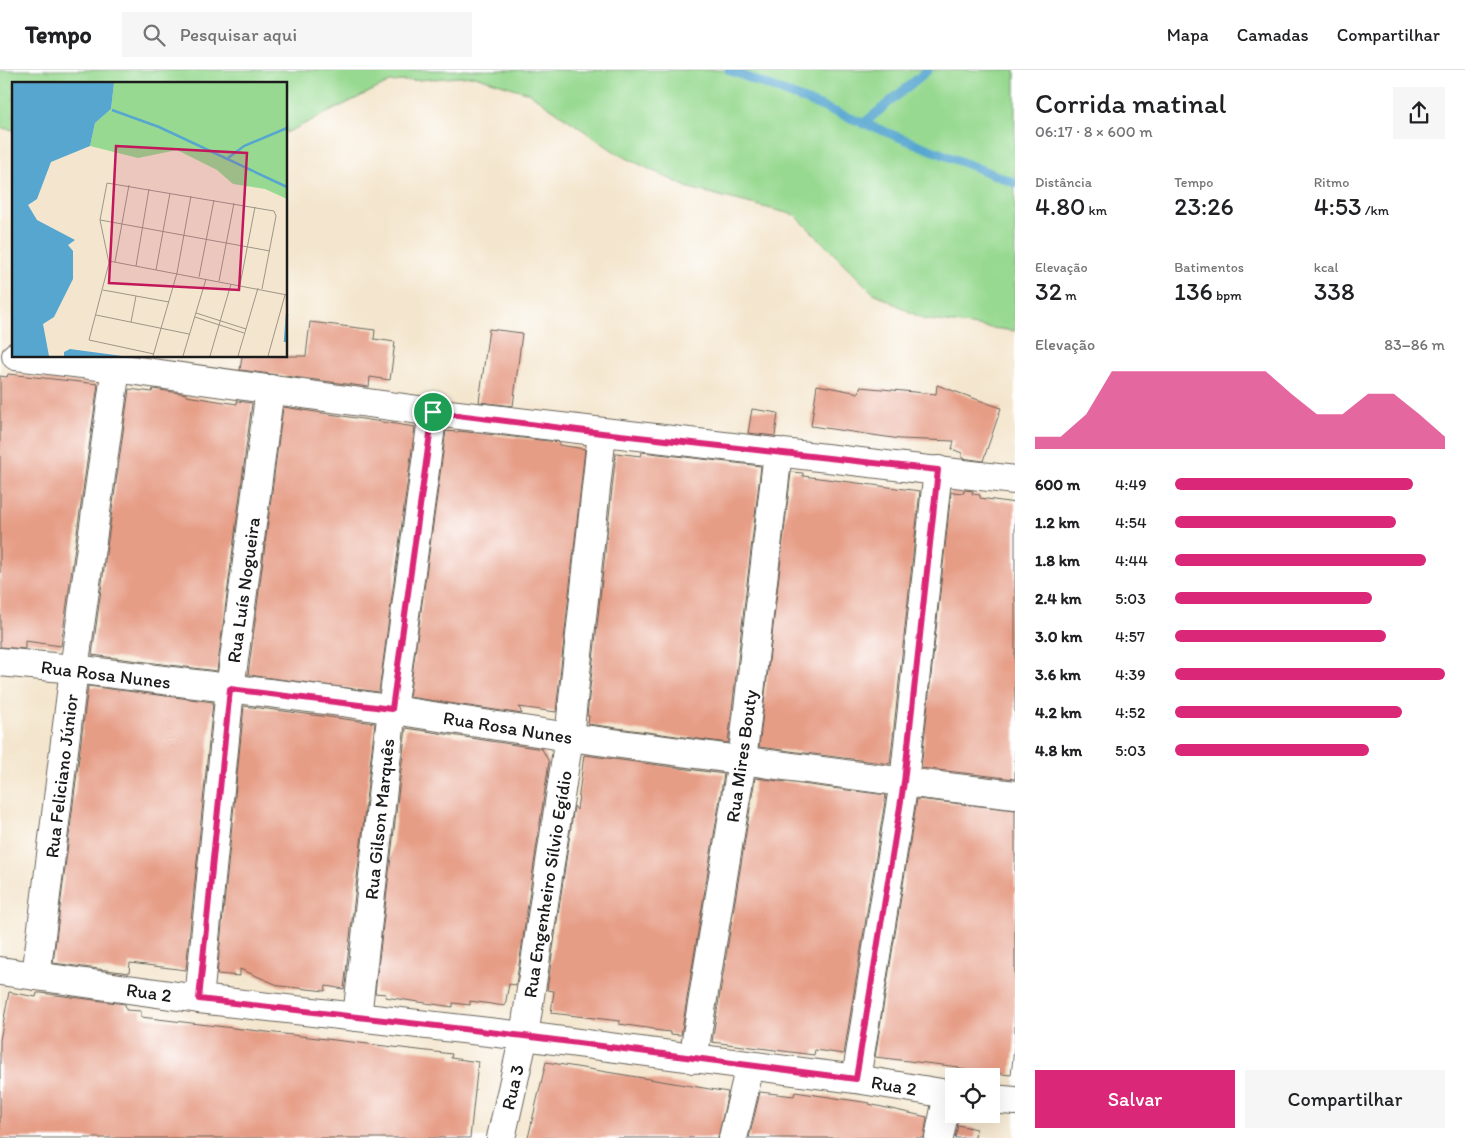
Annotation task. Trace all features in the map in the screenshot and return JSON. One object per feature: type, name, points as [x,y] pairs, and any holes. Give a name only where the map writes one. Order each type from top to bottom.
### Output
[{"type":"street","points":[[32,358],[602,433],[1015,480]]},
{"type":"street","name":"Rua Feliciano Júnior","points":[[36,976],[74,670],[116,368]]},
{"type":"street","name":"Rua Luís Nogueira","points":[[199,999],[230,689],[270,389]]},
{"type":"street","name":"Rua Gilson Marquês","points":[[357,1017],[392,709],[433,412]]},
{"type":"street","name":"Rua Engenheiro Sílvio Egídio","points":[[524,1036],[569,737],[602,433]]},
{"type":"street","name":"Rua Mires Bouty","points":[[693,1058],[742,761],[778,452]]},
{"type":"street","points":[[856,1079],[904,782],[938,470]]},
{"type":"street","name":"Rua Rosa Nunes","points":[[0,662],[392,709],[569,737],[742,761],[1015,795]]},
{"type":"street","name":"Rua 2","points":[[0,971],[199,999],[524,1036],[856,1079],[945,1094]]},
{"type":"street","name":"Rua 3","points":[[501,1138],[524,1036]]},
{"type":"street","points":[[733,1138],[750,1066]]},
{"type":"street","points":[[1000,1100],[1015,1101]]},
{"type":"street","points":[[938,1138],[945,1115]]},
{"type":"green space","points":[[0,70],[1015,70],[1015,331],[923,319],[872,292],[795,215],[689,188],[618,154],[529,93],[475,76],[390,82],[288,132],[288,82],[12,82],[12,130],[0,128]]},
{"type":"building","points":[[310,322],[375,330],[374,339],[395,342],[390,380],[370,377],[369,387],[240,370],[242,358],[306,356]]},
{"type":"building","points":[[489,329],[522,333],[513,406],[479,402]]},
{"type":"building","points":[[8,374],[98,384],[61,646],[25,641],[25,649],[0,647],[0,376],[7,377]]},
{"type":"building","points":[[817,385],[859,393],[860,387],[936,394],[937,385],[1001,408],[983,461],[962,458],[962,453],[952,449],[954,441],[900,439],[811,426]]},
{"type":"building","points":[[129,389],[152,392],[153,389],[237,404],[237,401],[252,403],[217,671],[92,655]]},
{"type":"building","points":[[283,407],[415,427],[379,692],[248,675]]},
{"type":"building","points":[[752,409],[778,413],[775,436],[748,433]]},
{"type":"building","points":[[446,431],[559,442],[559,445],[585,449],[556,712],[519,707],[522,714],[409,697]]},
{"type":"building","points":[[642,452],[761,466],[728,743],[588,724],[589,716],[587,716],[616,453],[641,456]]},
{"type":"building","points":[[791,472],[803,473],[803,476],[920,491],[890,764],[759,747]]},
{"type":"building","points":[[964,490],[973,491],[972,494],[980,495],[980,498],[1015,503],[1015,779],[921,768],[951,492],[964,493]]},
{"type":"building","points":[[88,686],[213,702],[186,970],[130,963],[129,973],[53,963]]},
{"type":"building","points":[[244,706],[375,723],[344,989],[326,986],[325,991],[280,986],[240,969],[240,976],[217,974]]},
{"type":"building","points":[[406,728],[542,749],[549,762],[516,985],[509,984],[505,1006],[470,1001],[470,1005],[453,1003],[453,1007],[385,997],[386,994],[375,993]]},
{"type":"building","points":[[584,755],[724,774],[681,1035],[619,1024],[620,1021],[551,1013],[554,991],[547,990],[574,806],[577,810]]},
{"type":"building","points":[[755,778],[886,795],[844,1054],[815,1050],[814,1055],[712,1042]]},
{"type":"building","points":[[917,799],[1015,810],[1015,1040],[1011,1075],[1000,1074],[1000,1068],[959,1068],[875,1057]]},
{"type":"building","points":[[9,992],[36,997],[37,993],[41,993],[125,1004],[126,1010],[141,1011],[141,1017],[452,1054],[451,1058],[478,1062],[470,1138],[0,1138],[0,1040]]},
{"type":"building","points":[[546,1062],[728,1092],[718,1138],[528,1138]]},
{"type":"building","points":[[760,1092],[794,1096],[795,1092],[870,1103],[927,1117],[924,1138],[749,1138]]},
{"type":"building","points":[[958,1125],[976,1129],[975,1138],[955,1138]]},
{"type":"waterway","points":[[729,70],[1015,183]]},
{"type":"waterway","points":[[863,124],[928,70]]},
{"type":"route","points":[[433,412],[602,433],[938,470],[904,782],[856,1079],[524,1036],[199,999],[230,689],[392,709],[433,412]]}]
